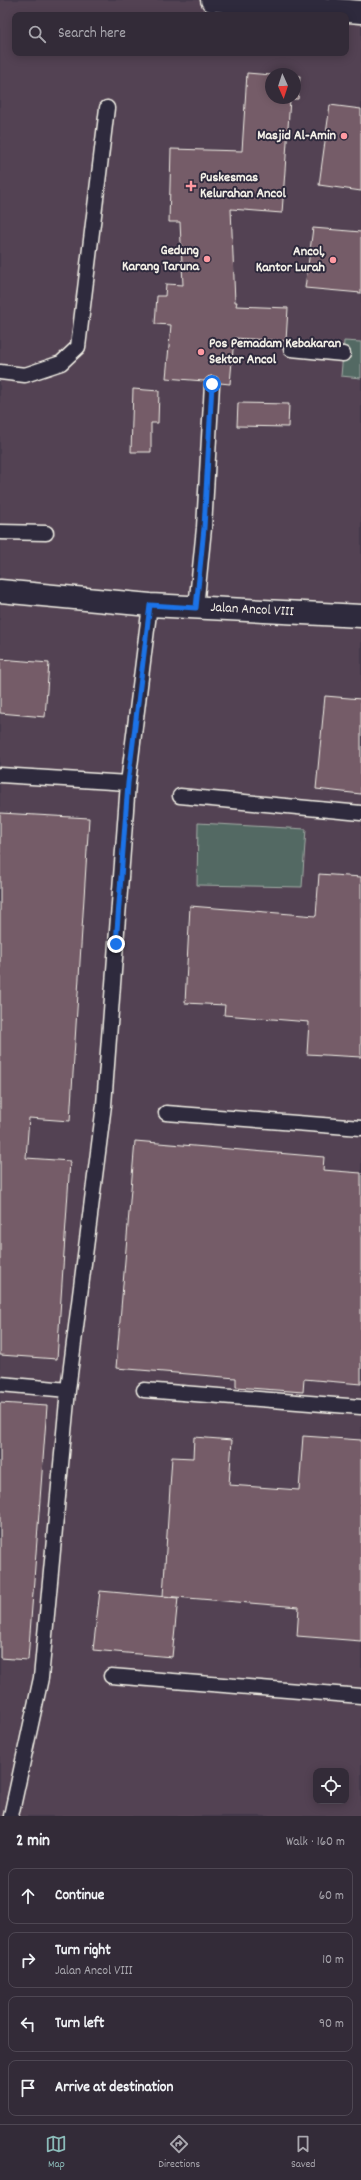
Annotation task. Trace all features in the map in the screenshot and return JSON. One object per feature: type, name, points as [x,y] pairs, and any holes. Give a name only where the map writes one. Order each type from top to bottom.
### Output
[{"type":"street","points":[[212,0],[361,12]]},
{"type":"street","name":"Jalan Ancol VIII","points":[[0,591],[150,605],[361,616]]},
{"type":"lane","points":[[0,372],[25,375],[61,363],[78,347],[107,108]]},
{"type":"lane","points":[[291,349],[343,354]]},
{"type":"lane","points":[[196,608],[204,528],[212,384]]},
{"type":"lane","points":[[0,532],[46,533]]},
{"type":"lane","points":[[11,1816],[41,1678],[68,1390],[104,1105],[128,783],[150,605]]},
{"type":"lane","points":[[0,775],[128,783]]},
{"type":"lane","points":[[180,796],[361,813]]},
{"type":"lane","points":[[166,1113],[361,1128]]},
{"type":"lane","points":[[0,1384],[68,1390]]},
{"type":"lane","points":[[144,1390],[361,1407]]},
{"type":"lane","points":[[111,1676],[361,1696]]},
{"type":"shaded area","points":[[0,0],[361,0],[361,1816],[0,1816]]},
{"type":"green space","points":[[344,341],[361,342],[361,378],[341,376]]},
{"type":"green space","points":[[198,823],[306,829],[302,887],[197,885]]},
{"type":"building","points":[[247,73],[265,74],[265,104],[290,104],[282,213],[231,209],[235,302],[237,302],[236,306],[288,308],[286,341],[234,338],[230,384],[220,383],[217,377],[213,376],[208,377],[204,381],[166,378],[171,325],[155,324],[157,296],[165,296],[166,284],[183,285],[180,222],[169,222],[171,149],[242,151]]},
{"type":"building","name":"Masjid Al-Amin","points":[[330,105],[361,109],[361,191],[319,185]]},
{"type":"building","name":"Ancol, Kantor Lurah","points":[[313,228],[361,232],[361,293],[305,288]]},
{"type":"building","points":[[133,389],[159,391],[158,423],[151,423],[151,452],[131,452]]},
{"type":"building","points":[[238,403],[289,404],[288,427],[237,426]]},
{"type":"building","points":[[0,659],[49,663],[45,717],[0,713]]},
{"type":"building","points":[[325,696],[361,699],[361,794],[316,789]]},
{"type":"building","points":[[0,813],[89,818],[70,1121],[29,1118],[26,1158],[70,1161],[57,1359],[0,1355]]},
{"type":"building","points":[[319,874],[361,877],[361,1057],[307,1054],[309,1022],[224,1015],[225,1005],[185,1003],[190,906],[316,916]]},
{"type":"building","points":[[135,1141],[324,1157],[323,1170],[361,1173],[361,1384],[304,1379],[303,1392],[236,1387],[236,1378],[116,1368]]},
{"type":"building","points":[[0,1403],[47,1406],[28,1660],[0,1658]]},
{"type":"building","points":[[303,1436],[361,1440],[361,1641],[297,1636],[299,1607],[163,1596],[172,1457],[193,1458],[194,1437],[232,1440],[229,1485],[299,1490]]},
{"type":"building","points":[[100,1591],[178,1598],[172,1657],[93,1650]]},
{"type":"place","name":"Masjid Al-Amin","points":[[344,136]]},
{"type":"place","name":"Puskesmas Kelurahan Ancol","points":[[191,186]]},
{"type":"place","name":"Gedung Karang Taruna","points":[[207,259]]},
{"type":"place","name":"Ancol, Kantor Lurah","points":[[333,260]]},
{"type":"place","name":"Pos Pemadam Kebakaran Sektor Ancol","points":[[201,352]]},
{"type":"route","points":[[116,944],[128,783],[145,635],[150,605],[196,608],[204,528],[212,384]]}]
